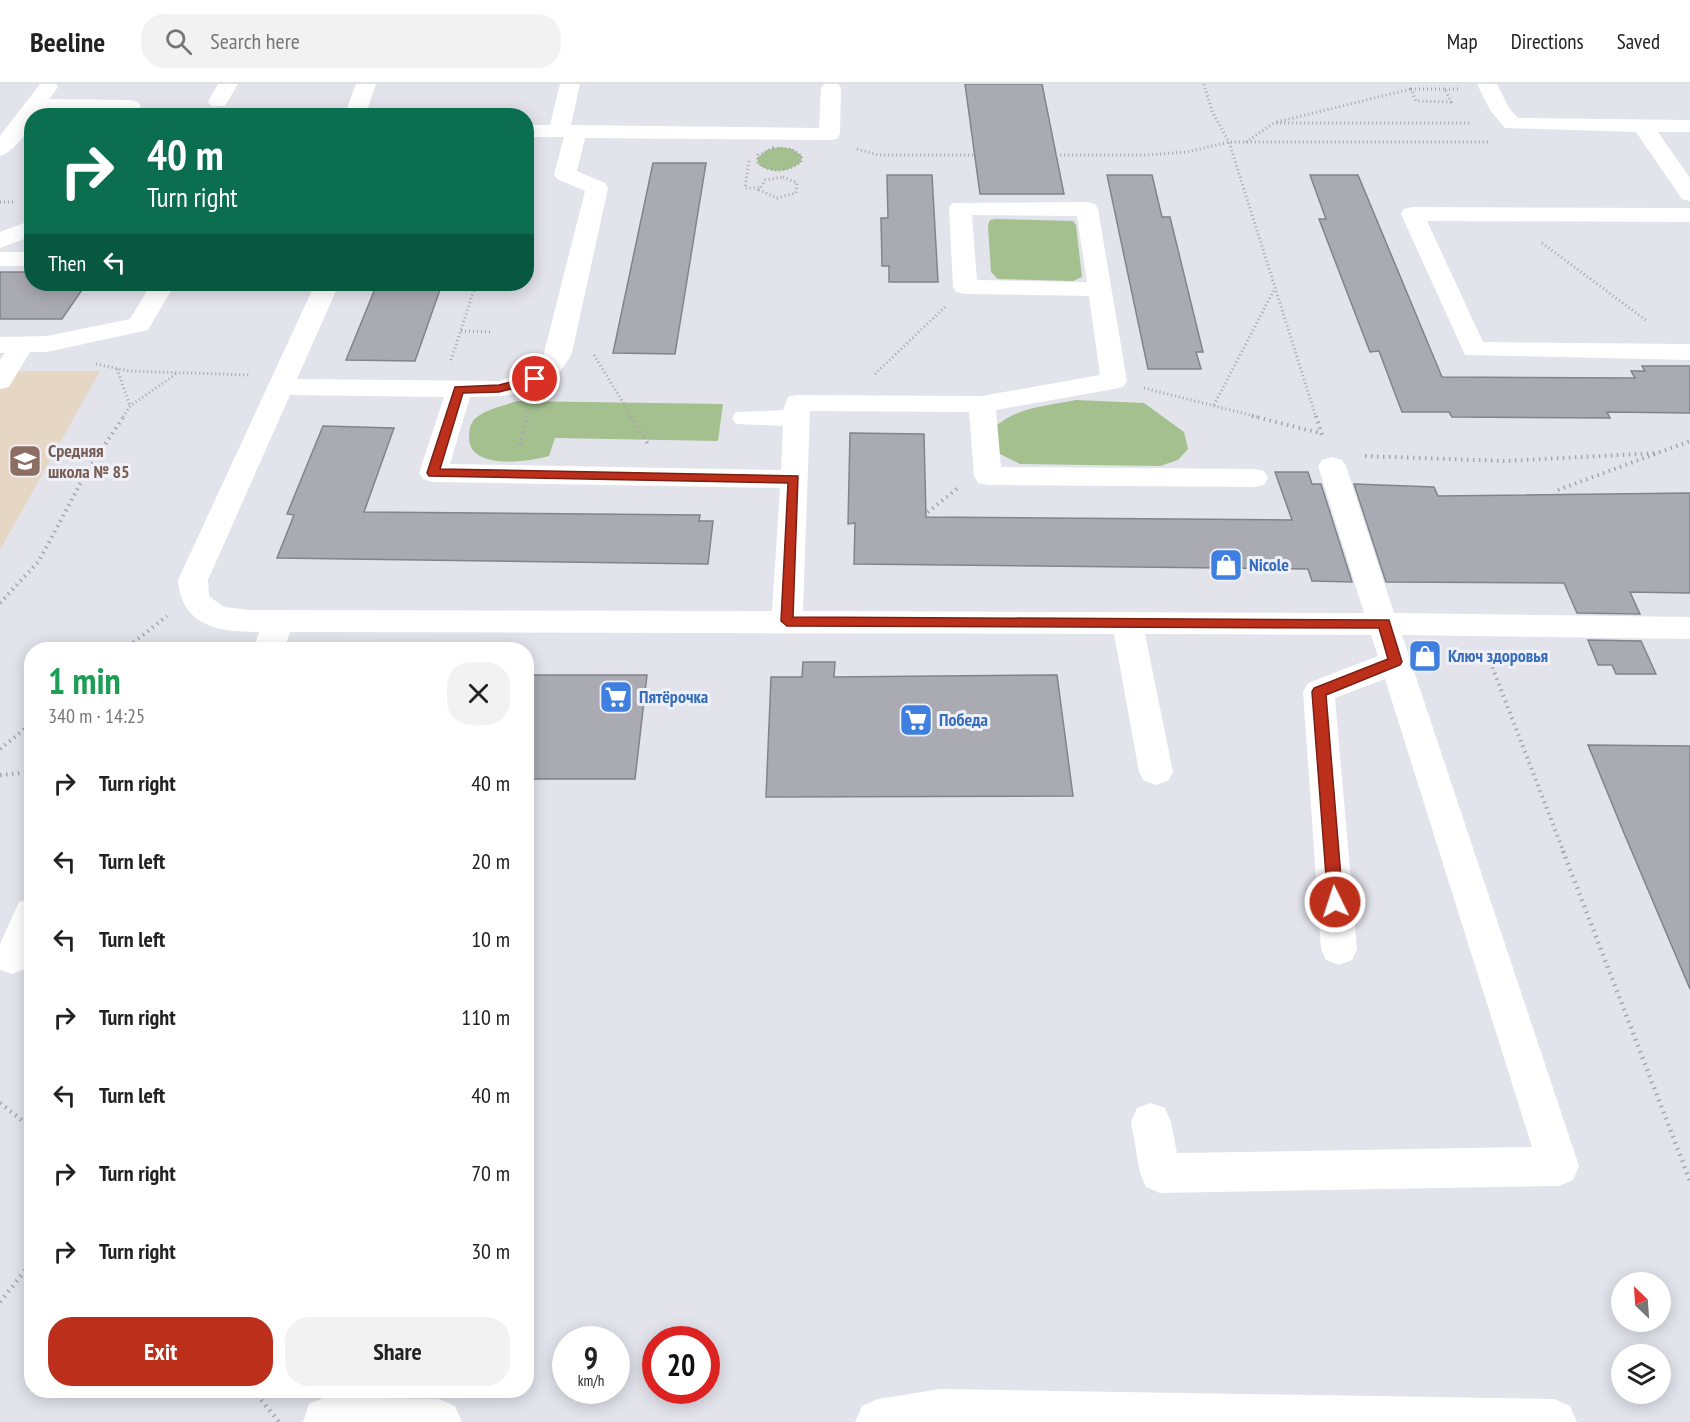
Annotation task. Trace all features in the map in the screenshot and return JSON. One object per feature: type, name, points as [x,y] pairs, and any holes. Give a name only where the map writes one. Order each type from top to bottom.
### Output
[{"type":"lane","points":[[32,108],[51,84]]},
{"type":"lane","points":[[357,108],[366,84]]},
{"type":"lane","points":[[283,381],[450,390],[499,389],[525,383],[549,370],[559,353],[597,188],[565,174],[570,84]]},
{"type":"lane","points":[[1488,87],[1500,110],[1512,123],[1690,126]]},
{"type":"lane","points":[[534,131],[829,134],[831,88]]},
{"type":"lane","points":[[34,105],[131,106]]},
{"type":"lane","points":[[0,150],[24,118]]},
{"type":"lane","points":[[1642,125],[1690,194]]},
{"type":"lane","points":[[787,621],[796,403],[982,404],[1114,381],[1100,289],[1087,208],[960,208],[965,287],[1100,289]]},
{"type":"lane","points":[[1689,352],[1474,350],[1412,214],[1690,215]]},
{"type":"lane","points":[[0,241],[24,230]]},
{"type":"lane","points":[[0,259],[24,259]]},
{"type":"lane","points":[[0,381],[11,345],[47,344],[139,325],[159,291]]},
{"type":"lane","points":[[324,291],[193,580],[192,591],[199,607],[210,615],[234,619],[278,621],[1127,622],[1690,627]]},
{"type":"lane","points":[[450,390],[433,473],[794,479]]},
{"type":"lane","points":[[982,404],[988,476],[1254,478]]},
{"type":"lane","points":[[745,418],[796,418]]},
{"type":"lane","points":[[1151,1122],[1160,1173],[1559,1166],[1330,461]]},
{"type":"lane","points":[[271,642],[278,621]]},
{"type":"lane","points":[[1127,622],[1156,772]]},
{"type":"lane","points":[[1339,949],[1319,692],[1395,662]]},
{"type":"lane","points":[[12,958],[24,931]]},
{"type":"lane","points":[[878,1422],[940,1412],[1554,1422]]},
{"type":"lane","points":[[325,1420],[439,1422]]},
{"type":"path","points":[[1204,84],[1212,111],[1228,142],[1330,461],[1504,461],[1659,453]]},
{"type":"path","points":[[1245,142],[1274,123],[1411,88],[1488,87]]},
{"type":"path","points":[[1411,88],[1416,101],[1451,102],[1445,89]]},
{"type":"path","points":[[1274,123],[1512,123]]},
{"type":"path","points":[[752,134],[745,188],[759,188]]},
{"type":"path","points":[[829,134],[835,144],[878,155],[1146,155],[1186,152],[1228,142],[1493,142]]},
{"type":"path","points":[[778,177],[779,171]]},
{"type":"path","points":[[778,177],[797,183],[799,186],[796,193],[786,198],[772,198],[762,194],[759,188],[765,180],[778,177]]},
{"type":"path","points":[[1503,214],[1689,352]]},
{"type":"path","points":[[874,374],[965,287]]},
{"type":"path","points":[[1214,405],[1275,288]]},
{"type":"path","points":[[450,390],[461,331],[474,291]]},
{"type":"path","points":[[461,331],[493,332]]},
{"type":"path","points":[[584,355],[595,355],[649,446],[644,477]]},
{"type":"path","points":[[87,364],[117,369],[283,381]]},
{"type":"path","points":[[117,369],[130,406]]},
{"type":"path","points":[[0,603],[39,561],[86,473],[130,406],[177,374]]},
{"type":"path","points":[[1114,381],[1321,433]]},
{"type":"path","points":[[512,475],[534,391],[525,383]]},
{"type":"path","points":[[1558,490],[1690,441]]},
{"type":"path","points":[[923,516],[958,487],[958,478]]},
{"type":"path","points":[[1476,625],[1690,1181]]},
{"type":"path","points":[[0,749],[24,730]]},
{"type":"path","points":[[0,775],[24,772]]},
{"type":"path","points":[[0,1104],[24,1122]]},
{"type":"path","points":[[0,1302],[24,1272]]},
{"type":"path","points":[[260,1398],[279,1422]]},
{"type":"shaded area","name":"Средняя школа № 85","points":[[0,371],[100,371],[0,550]]},
{"type":"green space","points":[[780,147],[792,149],[802,156],[801,162],[780,171],[769,170],[759,165],[757,158],[767,150]]},
{"type":"green space","points":[[990,220],[1073,221],[1076,225],[1082,277],[1073,281],[998,279],[991,272],[988,225]]},
{"type":"green space","points":[[1076,400],[1144,403],[1184,432],[1188,449],[1178,460],[1160,466],[1020,464],[1000,454],[995,447],[994,428],[1002,421],[1032,408]]},
{"type":"green space","points":[[516,401],[723,404],[718,441],[555,438],[549,456],[528,460],[501,461],[479,455],[472,448],[469,438],[473,421],[486,412]]},
{"type":"building","points":[[965,84],[1042,84],[1064,194],[980,194]]},
{"type":"building","points":[[653,163],[706,163],[675,354],[613,353]]},
{"type":"building","points":[[887,175],[932,175],[938,282],[889,282],[889,266],[882,266],[881,218],[888,218]]},
{"type":"building","points":[[1107,175],[1152,175],[1162,217],[1170,217],[1203,352],[1196,352],[1201,369],[1148,369]]},
{"type":"building","points":[[1310,175],[1358,175],[1442,377],[1635,378],[1631,371],[1645,371],[1642,366],[1690,366],[1690,413],[1607,412],[1610,418],[1452,417],[1449,412],[1402,412],[1379,351],[1370,352],[1319,219],[1326,219]]},
{"type":"building","points":[[0,272],[24,272],[24,291],[81,291],[62,319],[0,319]]},
{"type":"building","points":[[374,291],[440,291],[415,361],[346,360]]},
{"type":"building","points":[[323,426],[394,428],[364,512],[700,515],[699,521],[713,521],[708,564],[277,558],[294,515],[287,514]]},
{"type":"building","points":[[850,433],[924,434],[926,517],[1292,520],[1275,472],[1308,472],[1312,484],[1321,484],[1352,582],[1312,581],[1308,569],[854,564],[855,523],[848,524]]},
{"type":"building","points":[[1354,484],[1434,487],[1438,496],[1690,493],[1690,593],[1630,592],[1640,614],[1577,613],[1564,583],[1386,582]]},
{"type":"building","points":[[1588,640],[1641,641],[1656,674],[1616,674],[1612,665],[1598,665]]},
{"type":"building","name":"Победа","points":[[803,662],[835,662],[834,677],[1057,675],[1073,796],[766,797],[771,677],[802,677]]},
{"type":"building","points":[[534,675],[647,675],[635,779],[534,779]]},
{"type":"building","points":[[1588,745],[1690,746],[1690,989],[1624,833]]},
{"type":"place","name":"Средняя школа № 85","points":[[25,461]]},
{"type":"place","name":"Nicole","points":[[1226,565]]},
{"type":"place","name":"Ключ здоровья","points":[[1425,656]]},
{"type":"place","name":"Пятёрочка","points":[[616,697]]},
{"type":"place","name":"Победа","points":[[916,720]]},
{"type":"route","points":[[535,379],[517,386],[499,389],[459,390],[433,473],[794,479],[787,621],[1384,624],[1395,662],[1319,692],[1335,902]]}]
